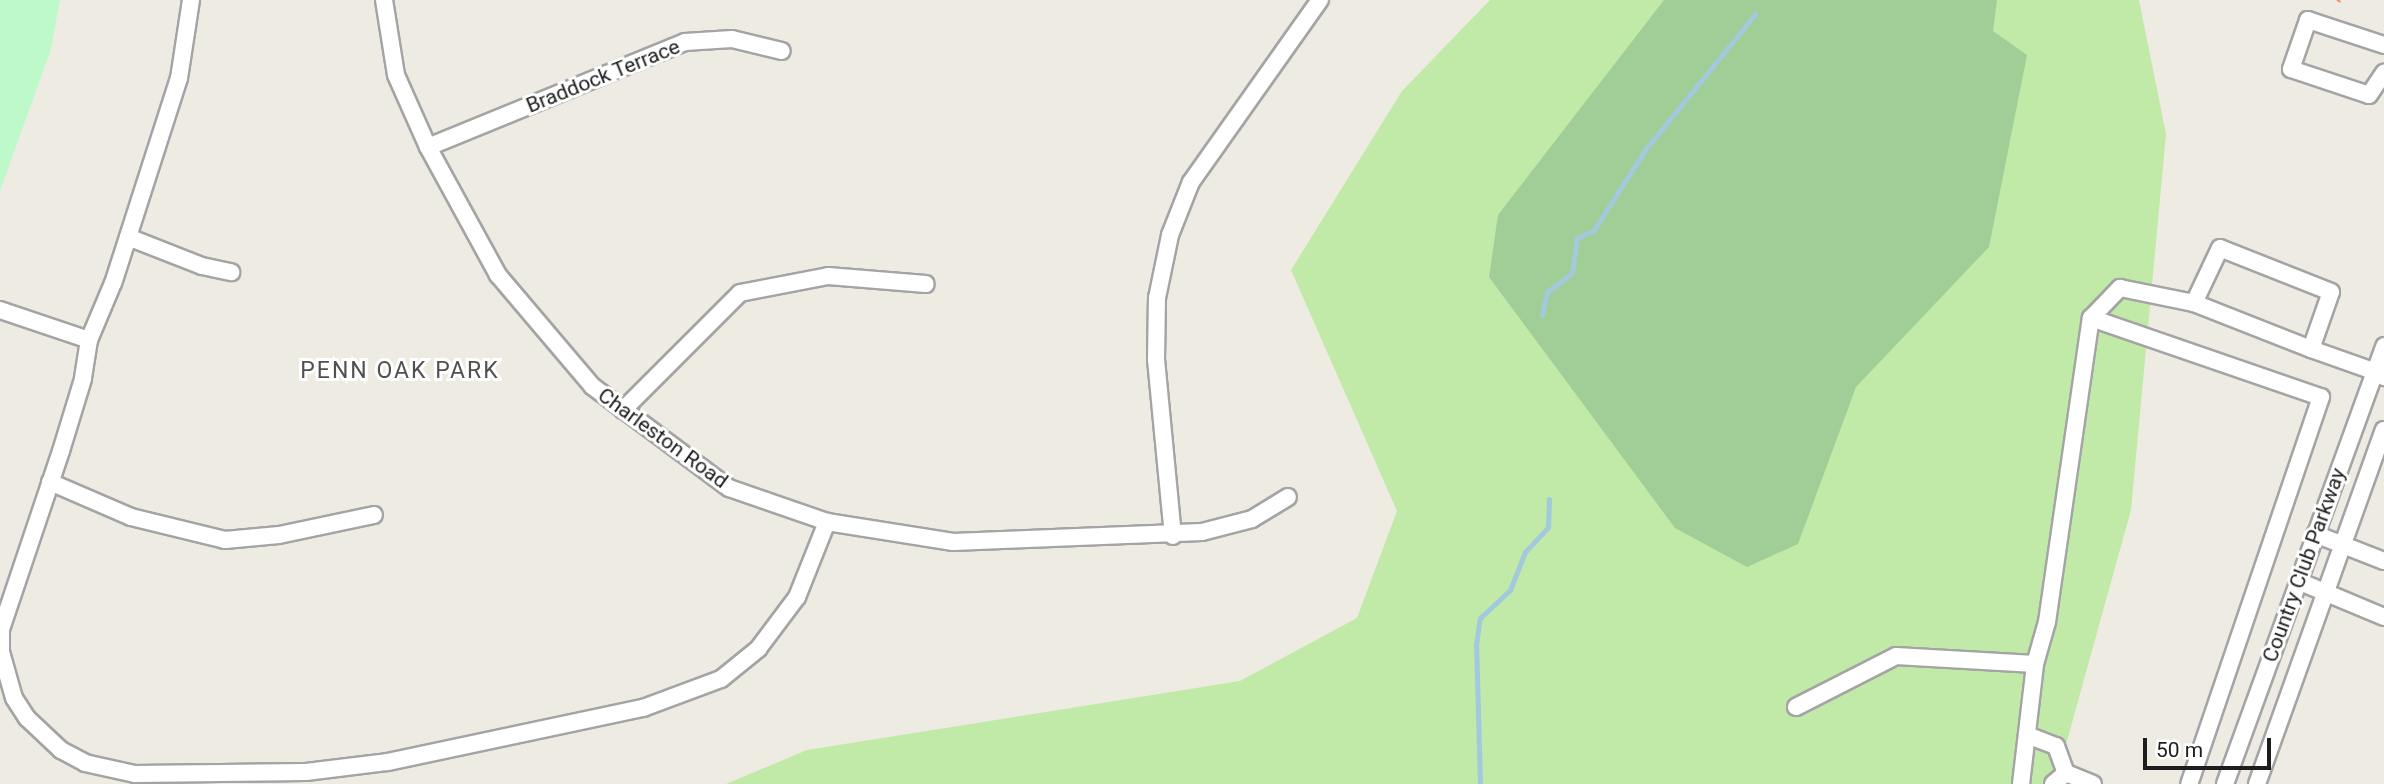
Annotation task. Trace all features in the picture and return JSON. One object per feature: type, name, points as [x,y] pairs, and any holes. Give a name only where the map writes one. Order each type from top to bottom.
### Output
[{"type":"street","points":[[191,0],[179,78],[128,237],[89,340],[83,379],[6,606],[1,652],[5,675],[27,718],[61,750],[85,763],[135,774],[306,772],[360,767],[553,730],[698,691],[741,664],[774,632],[797,597],[827,522]]},
{"type":"street","name":"Charleston Road","points":[[384,0],[396,75],[428,147],[498,275],[592,386],[729,488],[827,522],[953,542],[1173,536],[1237,525],[1288,496]]},
{"type":"street","points":[[1173,536],[1156,360],[1157,298],[1170,235],[1191,182],[1320,0]]},
{"type":"street","points":[[2384,45],[2308,20],[2291,69],[2368,95],[2384,73]]},
{"type":"street","name":"Braddock Terrace","points":[[428,147],[685,42],[732,39],[782,51]]},
{"type":"street","points":[[128,237],[202,266],[231,272]]},
{"type":"street","points":[[2194,303],[2220,248],[2330,292],[2311,349]]},
{"type":"street","points":[[623,410],[740,293],[828,276],[926,284]]},
{"type":"street","points":[[2021,784],[2035,664],[2047,622],[2091,318],[2120,288],[2194,303],[2379,374]]},
{"type":"street","points":[[0,310],[89,340]]},
{"type":"street","points":[[2091,318],[2320,397],[2189,784]]},
{"type":"street","name":"Country Club Parkway","points":[[2225,784],[2315,534],[2379,374],[2384,346]]},
{"type":"street","name":"Country Club Parkway","points":[[2257,784],[2384,430]]},
{"type":"street","points":[[50,482],[131,517],[225,540],[279,535],[374,515]]},
{"type":"street","points":[[2315,534],[2384,561]]},
{"type":"street","points":[[2298,581],[2384,617]]},
{"type":"street","points":[[1796,707],[1896,656],[2035,664]]},
{"type":"street","points":[[2027,735],[2056,746],[2066,774]]},
{"type":"street","points":[[2053,784],[2066,774]]},
{"type":"street","points":[[2066,774],[2094,784]]},
{"type":"green space","points":[[0,0],[60,0],[51,49],[0,191]]},
{"type":"green space","points":[[1490,0],[2139,0],[2166,134],[2131,510],[2055,784],[726,784],[807,750],[1240,681],[1357,618],[1397,511],[1291,270],[1402,91]]},
{"type":"green space","points":[[1664,0],[1997,0],[1993,31],[2027,55],[1989,247],[1856,387],[1798,544],[1747,567],[1675,528],[1489,277],[1498,215]]},
{"type":"waterway","points":[[1542,315],[1547,292],[1572,273],[1577,238],[1594,230],[1645,150],[1755,14]]},
{"type":"waterway","points":[[1480,784],[1476,645],[1480,618],[1510,590],[1525,552],[1548,527],[1549,499]]},
{"type":"district","name":"PENN OAK PARK","points":[[400,371]]}]
